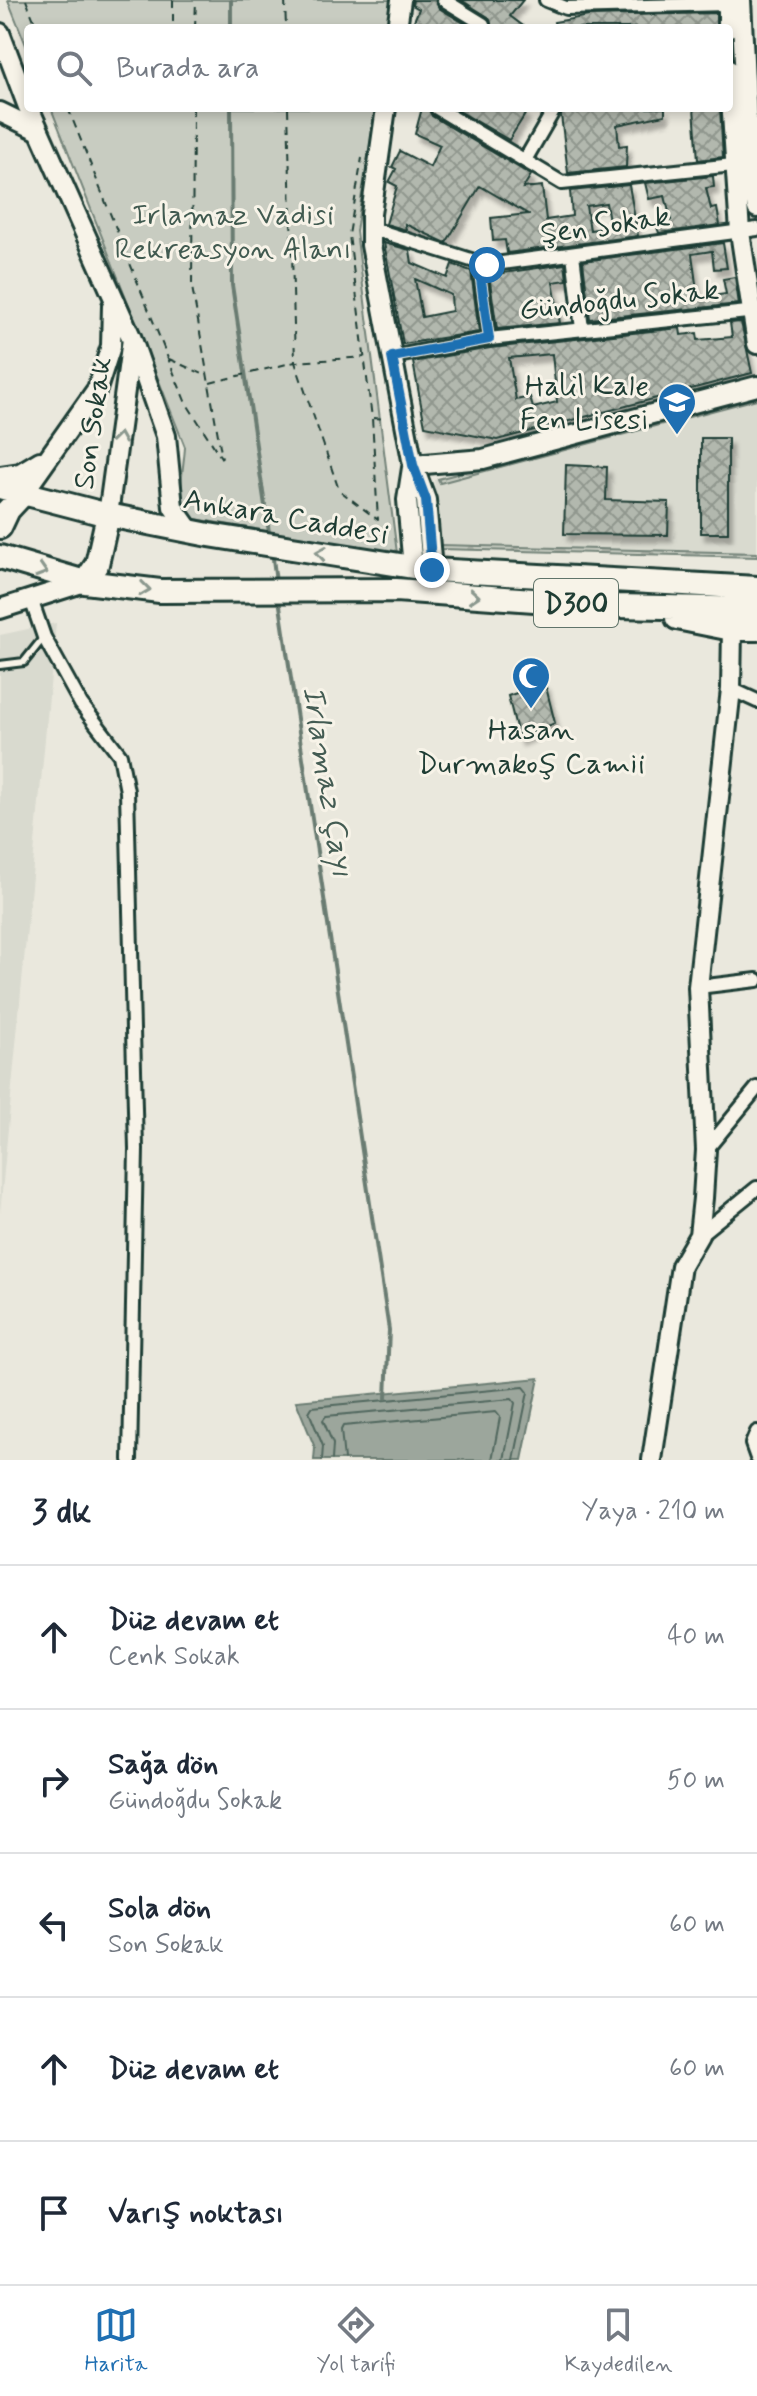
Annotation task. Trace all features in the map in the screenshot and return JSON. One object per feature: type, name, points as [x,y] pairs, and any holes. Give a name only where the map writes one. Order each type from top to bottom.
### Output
[{"type":"highway","name":"Ankara Caddesi","points":[[0,487],[108,515],[414,568],[560,579],[757,588]]},
{"type":"highway","points":[[0,527],[8,510],[22,495]]},
{"type":"highway","points":[[85,582],[102,549],[108,515]]},
{"type":"highway","name":"Ankara Caddesi","points":[[0,557],[85,582],[206,593],[396,590],[617,606],[757,609]]},
{"type":"highway","points":[[560,579],[757,575]]},
{"type":"highway","points":[[617,606],[732,629],[757,629]]},
{"type":"street","points":[[398,24],[401,0]]},
{"type":"street","points":[[444,0],[483,24]]},
{"type":"street","points":[[546,0],[566,8],[733,1]]},
{"type":"street","points":[[729,24],[733,1]]},
{"type":"street","points":[[733,1],[747,163],[757,344]]},
{"type":"street","name":"Son Sokak","points":[[0,33],[24,96]]},
{"type":"street","points":[[0,112],[37,130]]},
{"type":"street","name":"Son Sokak","points":[[30,112],[132,339],[108,515]]},
{"type":"street","points":[[385,112],[370,228],[413,465],[426,500],[414,568]]},
{"type":"street","points":[[444,112],[562,183],[747,163]]},
{"type":"street","points":[[525,160],[553,112]]},
{"type":"street","points":[[747,163],[757,208]]},
{"type":"street","name":"Şen Sokak","points":[[370,228],[479,265],[749,231]]},
{"type":"street","points":[[573,254],[582,329]]},
{"type":"street","points":[[479,265],[489,339]]},
{"type":"street","name":"Son Sokak","points":[[22,495],[97,389],[107,368],[113,325],[112,295]]},
{"type":"street","name":"Gündoğdu Sokak","points":[[392,357],[489,339],[754,311]]},
{"type":"street","points":[[132,339],[166,436],[173,507],[200,533]]},
{"type":"street","points":[[413,465],[483,459],[757,386]]},
{"type":"street","name":"Son Sokak","points":[[0,476],[20,473],[49,455]]},
{"type":"street","points":[[0,609],[32,602],[85,582]]},
{"type":"street","points":[[32,602],[44,637],[81,704],[120,755],[127,791],[136,1149],[130,1460]]},
{"type":"street","points":[[699,1235],[706,1150],[698,987],[731,689],[732,629]]},
{"type":"street","points":[[731,689],[757,701]]},
{"type":"street","points":[[698,987],[757,980]]},
{"type":"street","points":[[706,1150],[757,1088]]},
{"type":"street","points":[[652,1460],[681,1266],[699,1235],[757,1188]]},
{"type":"street","points":[[757,1432],[752,1444],[757,1458]]},
{"type":"lane","points":[[0,665],[24,662],[44,637]]},
{"type":"path","points":[[26,0],[35,24]]},
{"type":"path","points":[[173,0],[173,24]]},
{"type":"path","points":[[195,24],[196,0]]},
{"type":"path","points":[[285,0],[286,24]]},
{"type":"path","points":[[70,112],[185,401],[222,459],[192,287],[193,112]]},
{"type":"path","points":[[288,112],[295,362],[339,490],[378,520],[372,418]]},
{"type":"path","points":[[209,383],[295,362],[364,357]]},
{"type":"path","points":[[168,359],[208,377]]},
{"type":"shaded area","name":"Halil Kale Fen Lisesi","points":[[757,394],[757,557],[441,549],[434,480]]},
{"type":"shaded area","points":[[56,623],[0,1213],[0,635]]},
{"type":"green space","points":[[8,0],[394,0],[390,24],[24,24],[24,40]]},
{"type":"green space","name":"Irlamaz Vadisi Rekreasyon Alanı","points":[[53,112],[375,112],[356,231],[397,553],[195,519],[188,513],[182,496],[185,447]]},
{"type":"green space","points":[[757,394],[757,399],[440,483],[438,479]]},
{"type":"green space","points":[[441,545],[757,553],[757,557],[441,549]]},
{"type":"water","points":[[539,1378],[522,1460],[314,1460],[315,1448],[296,1401]]},
{"type":"building","points":[[413,0],[435,0],[439,8],[465,24],[416,24],[413,23],[419,9],[412,5]]},
{"type":"building","points":[[461,0],[523,0],[510,16],[521,24],[490,24],[488,17]]},
{"type":"building","points":[[716,13],[716,24],[554,24],[589,16]]},
{"type":"building","points":[[421,112],[430,112],[531,175],[523,188],[542,186],[546,220],[572,216],[570,191],[629,185],[638,236],[507,253],[505,240],[493,241],[491,218],[528,214],[480,186],[446,243],[405,224],[406,230],[386,224],[397,186],[389,182],[400,151],[430,167],[440,145],[415,134]],"holes":[[[606,203],[610,227],[590,230],[586,206]]]},
{"type":"building","points":[[461,112],[524,112],[509,140]]},
{"type":"building","points":[[562,112],[665,112],[665,115],[617,125],[619,146],[627,145],[626,167],[568,173]]},
{"type":"building","points":[[694,112],[720,112],[723,157],[698,160]]},
{"type":"building","points":[[713,176],[714,187],[706,188],[711,209],[717,208],[720,225],[659,233],[656,224],[671,220],[665,196],[649,199],[645,183]]},
{"type":"building","points":[[384,243],[410,250],[412,263],[447,278],[452,264],[471,271],[479,332],[403,344]],"holes":[[[415,279],[451,295],[452,311],[422,317]]]},
{"type":"building","points":[[723,243],[727,268],[714,269],[712,251],[692,254],[698,298],[726,294],[723,279],[735,277],[739,304],[590,319],[583,261]]},
{"type":"building","points":[[565,264],[567,280],[553,282],[560,323],[497,329],[489,275]]},
{"type":"building","points":[[741,322],[752,373],[497,440],[425,426],[413,362],[490,348],[680,328],[681,335],[697,333],[698,340],[732,337],[730,323]],"holes":[[[552,354],[557,402],[533,408],[530,397],[516,400],[509,358]]]},
{"type":"building","points":[[701,438],[728,438],[728,533],[701,533]]},
{"type":"building","points":[[566,465],[607,467],[606,500],[669,502],[668,535],[564,534]]},
{"type":"building","name":"Hasan Durmakoş Camii","points":[[545,683],[555,723],[519,739],[508,696]]},
{"type":"waterway","name":"Irlamaz Çayı","points":[[231,0],[231,24]]},
{"type":"waterway","name":"Irlamaz Çayı","points":[[231,112],[232,285],[270,539]]},
{"type":"waterway","name":"Irlamaz Çayı","points":[[272,551],[276,582]]},
{"type":"waterway","name":"Irlamaz Çayı","points":[[279,599],[389,1330],[386,1398]]},
{"type":"place","name":"Halil Kale Fen Lisesi","points":[[677,436]]},
{"type":"place","name":"Hasan Durmakoş Camii","points":[[531,710]]},
{"type":"route","points":[[432,570],[426,500],[413,465],[392,357],[489,339],[479,265],[487,265]]}]
